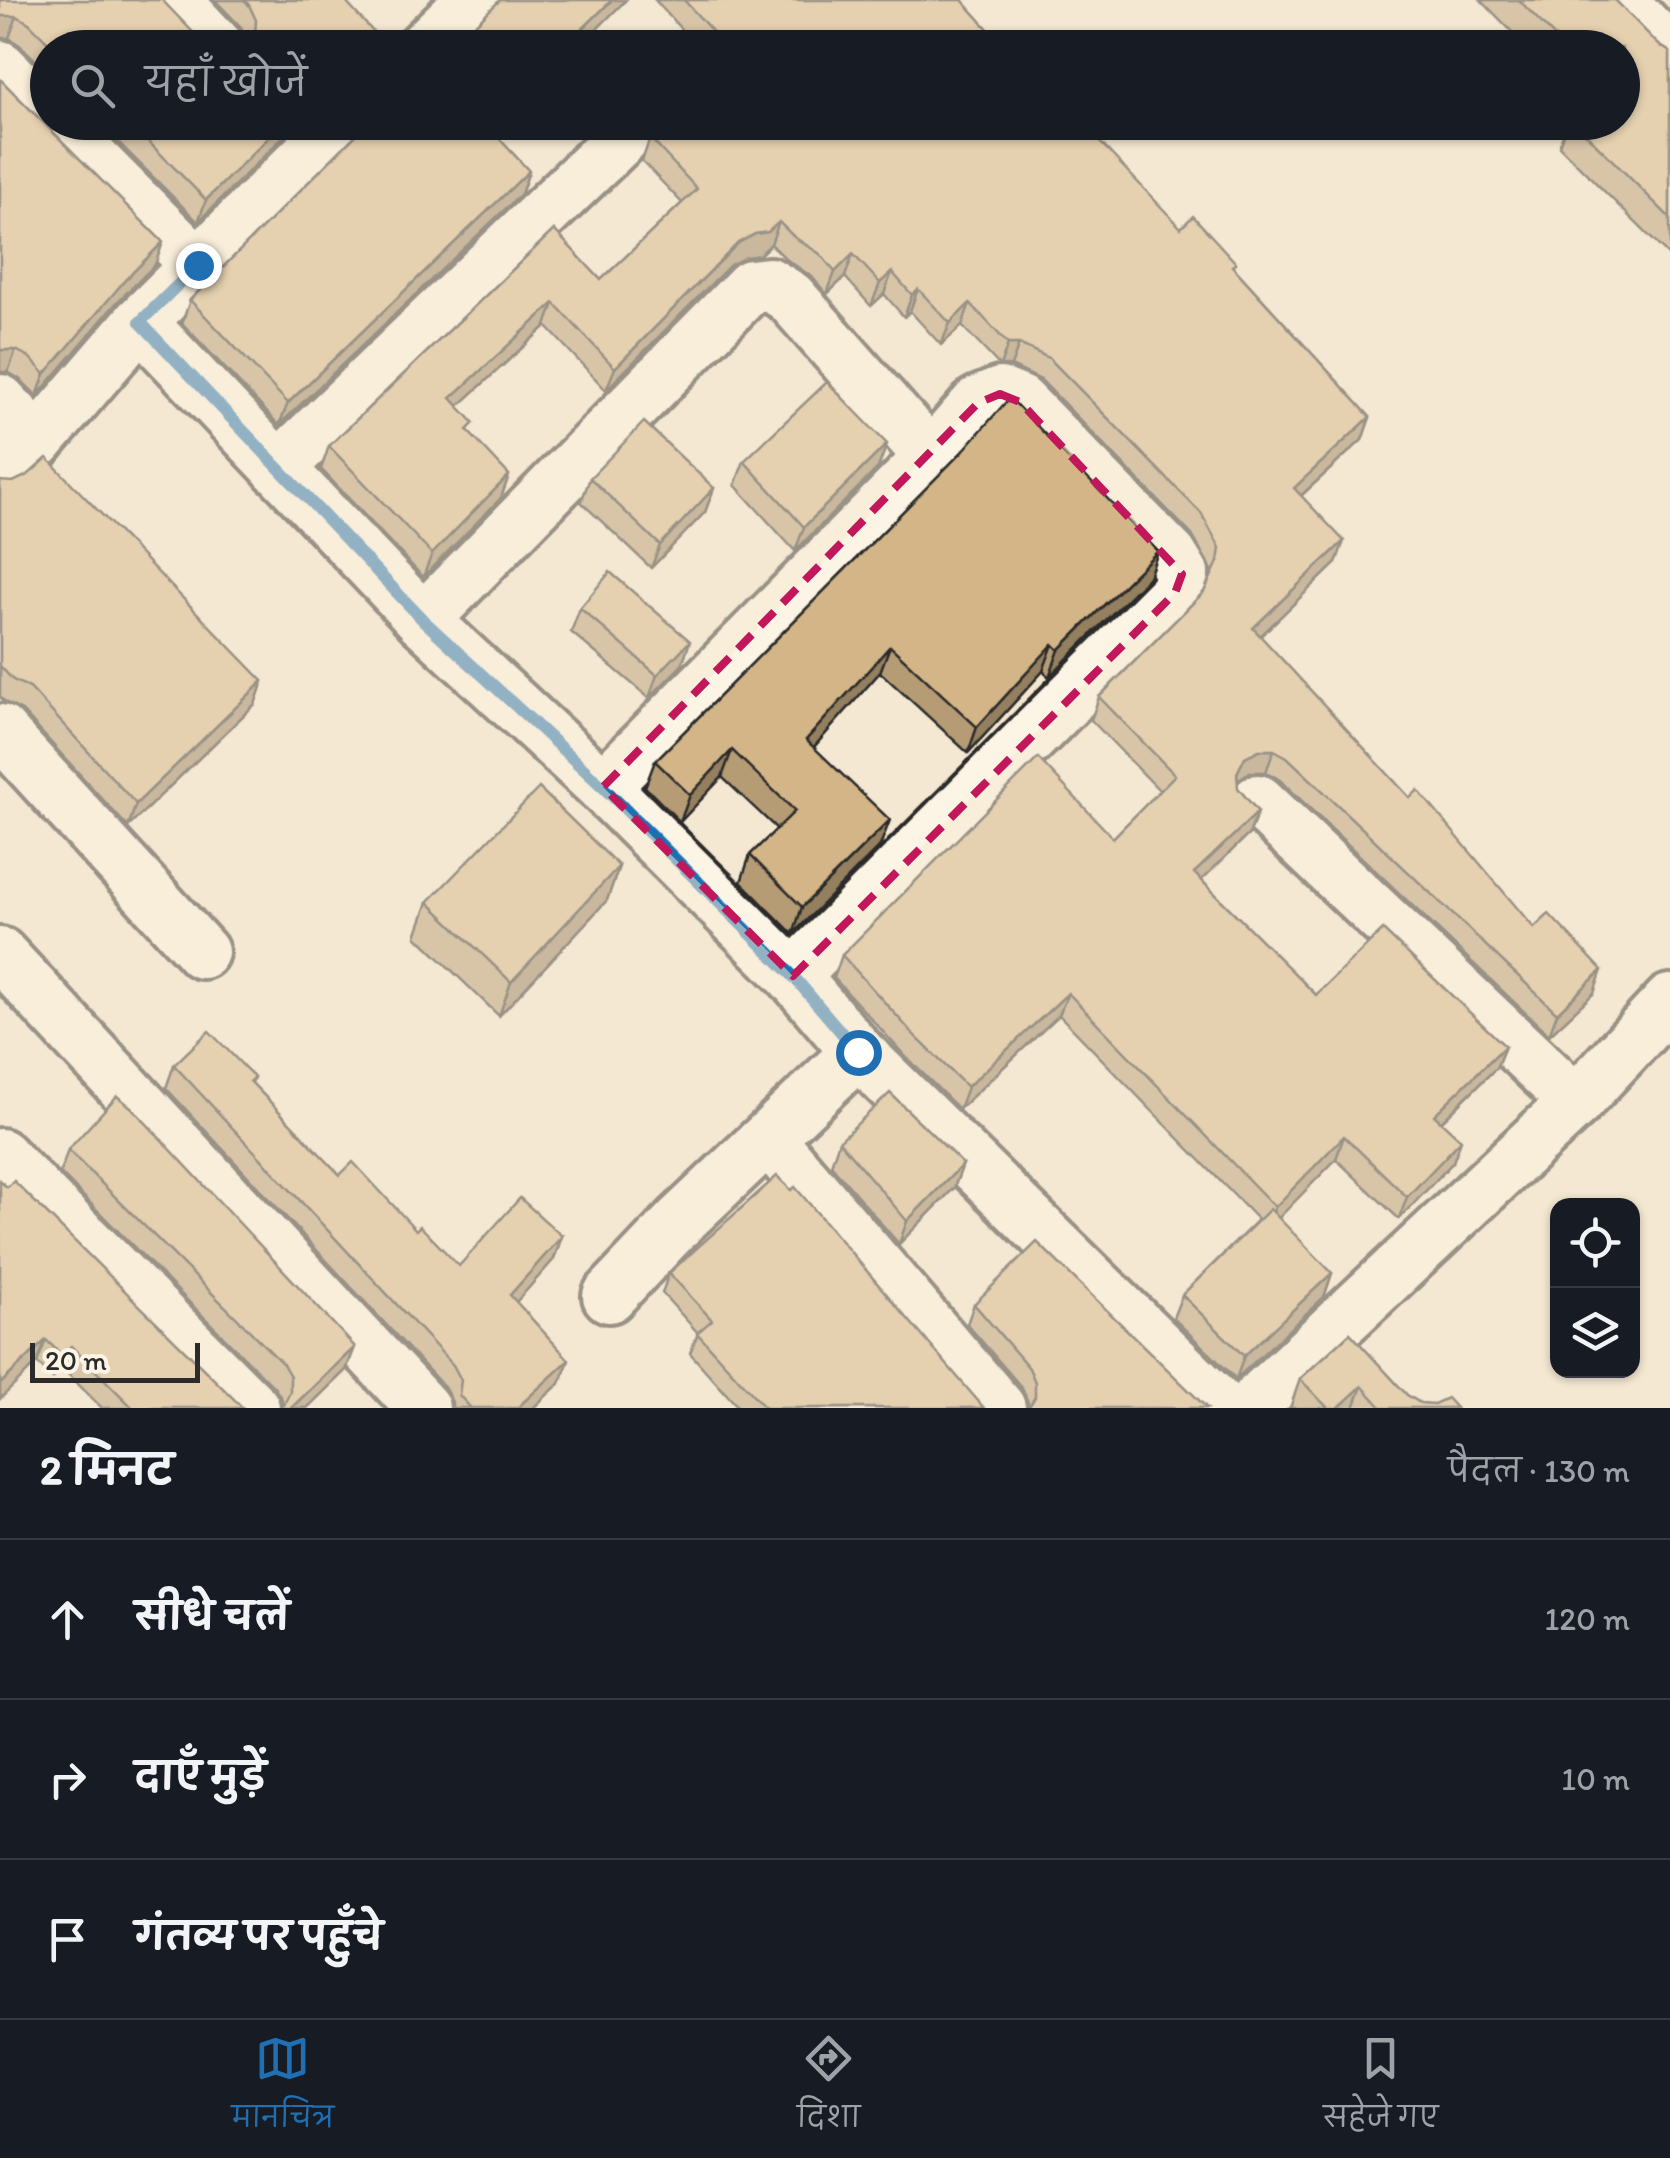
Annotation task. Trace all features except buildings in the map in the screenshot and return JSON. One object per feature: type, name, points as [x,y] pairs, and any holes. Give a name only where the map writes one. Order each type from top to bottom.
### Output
[{"type":"street","points":[[174,0],[202,30]]},
{"type":"street","points":[[1620,1],[1670,52]]},
{"type":"street","points":[[0,67],[30,96]]},
{"type":"street","points":[[74,140],[198,265]]},
{"type":"street","points":[[0,476],[38,441],[140,322],[198,265],[307,140]]},
{"type":"street","points":[[278,468],[620,140]]},
{"type":"street","points":[[423,620],[751,286],[770,284],[790,297],[931,457]]},
{"type":"street","points":[[140,322],[423,620],[603,787],[793,976],[858,1052],[1222,1408]]},
{"type":"street","points":[[603,787],[931,457],[978,403],[1000,394],[1020,402],[1171,556],[1182,574],[1175,592],[793,976]]},
{"type":"street","points":[[0,401],[38,441]]},
{"type":"street","points":[[0,731],[202,952]]},
{"type":"street","points":[[1258,801],[1576,1102]]},
{"type":"street","points":[[0,954],[423,1408]]},
{"type":"street","points":[[1249,1408],[1353,1339],[1670,1001]]},
{"type":"street","points":[[609,1296],[681,1220],[858,1052]]},
{"type":"street","points":[[768,1138],[999,1408]]},
{"type":"street","points":[[0,1156],[252,1408]]},
{"type":"highlighted area","points":[[1000,394],[1020,402],[1182,574],[1175,593],[793,976],[603,787],[978,403]]},
{"type":"route","points":[[198,265],[140,322],[423,620],[603,787],[793,976],[858,1052]]}]
